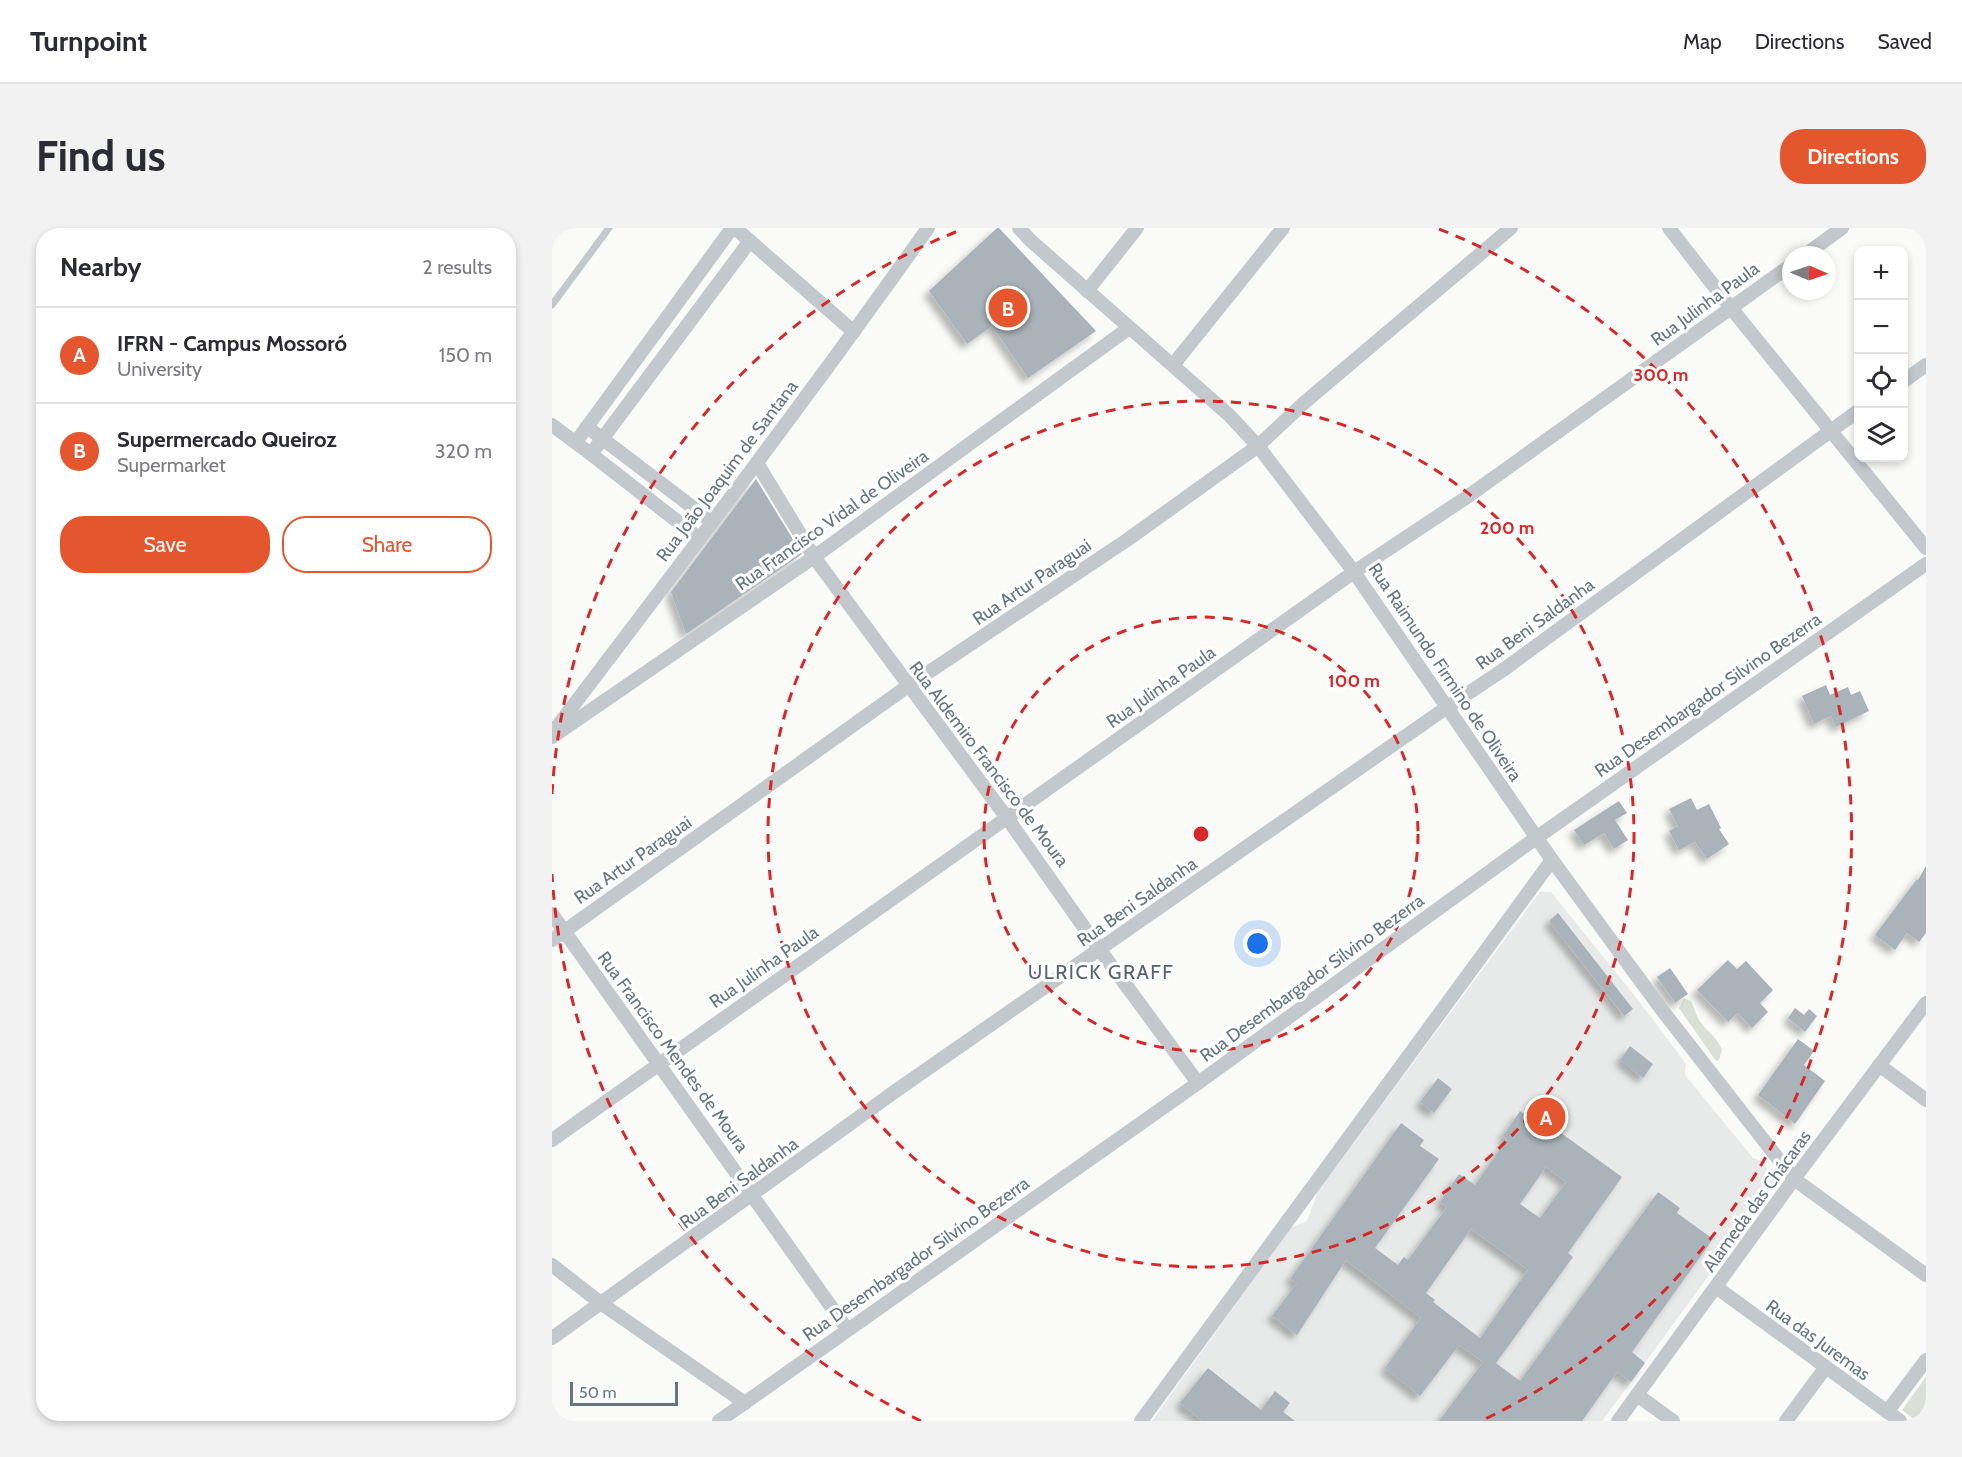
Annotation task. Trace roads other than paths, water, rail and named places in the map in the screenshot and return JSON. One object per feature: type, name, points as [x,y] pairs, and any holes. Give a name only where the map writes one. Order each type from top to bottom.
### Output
[{"type":"street","points":[[576,442],[734,228],[854,332]]},
{"type":"street","name":"Rua João Joaquim de Santana","points":[[552,735],[757,463],[928,228]]},
{"type":"street","name":"Rua Raimundo Firmino de Oliveira","points":[[1020,228],[1030,240],[1229,416],[1258,446],[1354,572],[1552,860],[1662,1010],[1794,1179],[1926,1275]]},
{"type":"street","points":[[1087,291],[1137,228]]},
{"type":"street","points":[[1173,365],[1282,228]]},
{"type":"street","name":"Rua Artur Paraguai","points":[[552,940],[908,686],[1127,540],[1258,446],[1314,395],[1511,228]]},
{"type":"street","points":[[1669,228],[1926,548]]},
{"type":"street","points":[[1817,246],[1842,228]]},
{"type":"street","points":[[591,453],[750,241]]},
{"type":"street","name":"Rua Julinha Paula","points":[[552,1140],[1354,572],[1467,497],[1782,271]]},
{"type":"street","name":"Rua Francisco Vidal de Oliveira","points":[[552,735],[814,557],[1129,328]]},
{"type":"street","points":[[1908,378],[1926,365]]},
{"type":"street","name":"Rua Beni Saldanha","points":[[552,1338],[897,1090],[1503,670],[1854,414]]},
{"type":"street","points":[[552,425],[700,538]]},
{"type":"street","points":[[587,427],[712,522]]},
{"type":"street","name":"Rua Aldemiro Francisco de Moura","points":[[757,463],[814,557],[1007,818],[1198,1083]]},
{"type":"street","name":"Rua Desembargador Silvino Bezerra","points":[[719,1421],[1198,1083],[1536,838],[1926,564]]},
{"type":"street","points":[[1141,1421],[1552,860]]},
{"type":"street","name":"Rua Francisco Mendes de Moura","points":[[552,914],[847,1329]]},
{"type":"street","name":"Alameda das Chácaras","points":[[1618,1421],[1794,1179],[1926,1003]]},
{"type":"street","points":[[1879,1065],[1926,1100]]},
{"type":"street","points":[[552,1265],[602,1304],[745,1402]]},
{"type":"street","name":"Rua das Juremas","points":[[1716,1287],[1900,1421]]},
{"type":"street","points":[[1887,1412],[1926,1360]]},
{"type":"street","points":[[1786,1421],[1826,1367]]},
{"type":"street","points":[[1637,1395],[1673,1421]]},
{"type":"lane","points":[[552,305],[609,228]]},
{"type":"place","name":"Supermercado Queiroz","points":[[1008,308]]},
{"type":"place","name":"IFRN - Campus Mossoró","points":[[1546,1117]]},
{"type":"district","name":"ULRICK GRAFF","points":[[1101,972]]}]
